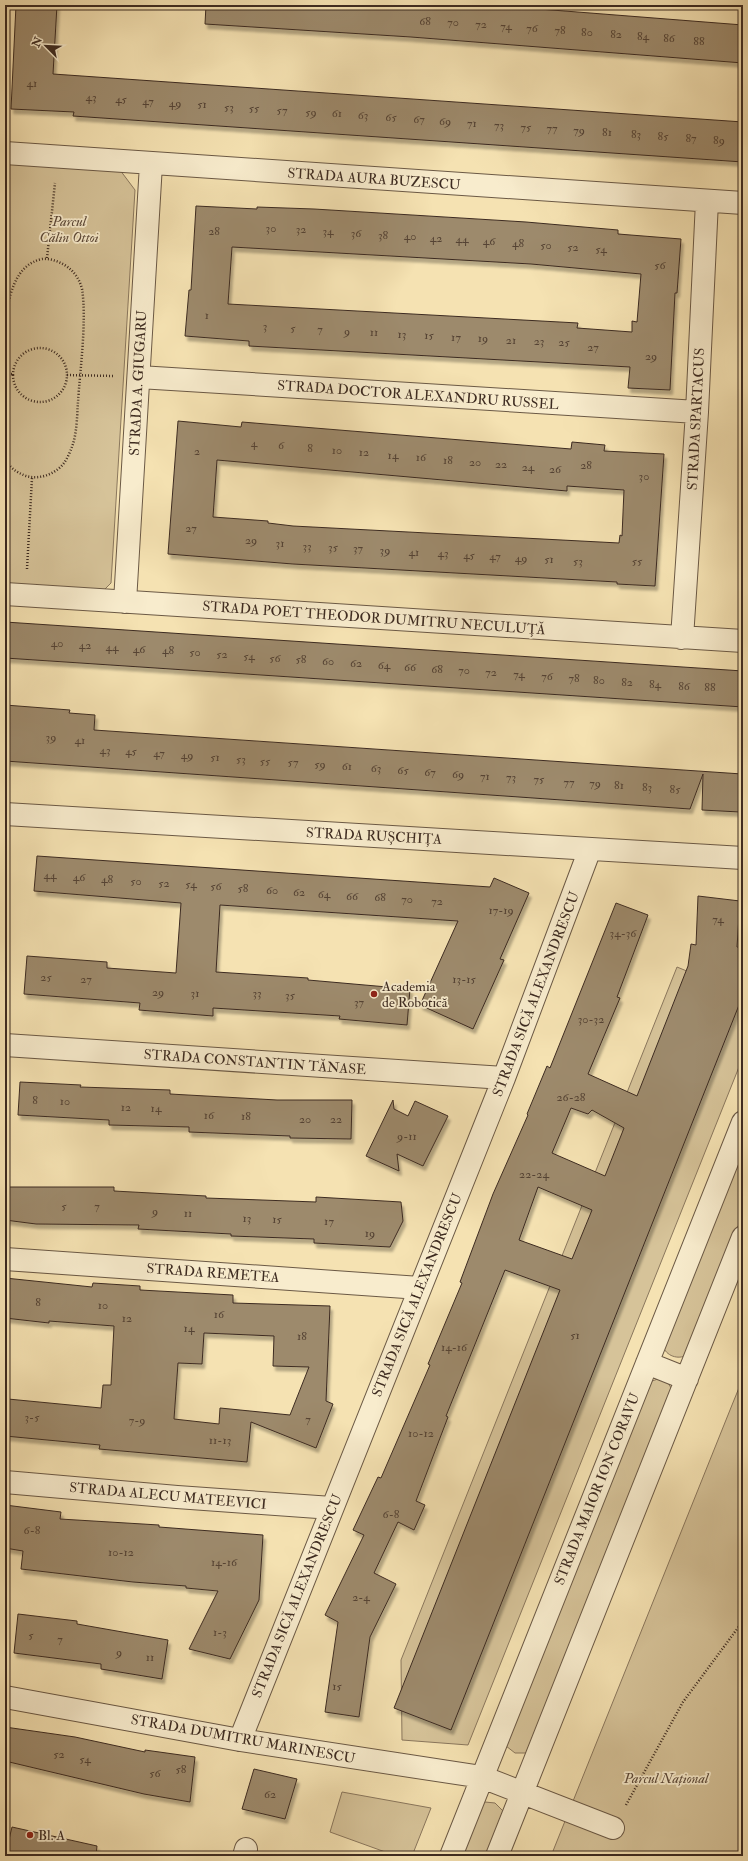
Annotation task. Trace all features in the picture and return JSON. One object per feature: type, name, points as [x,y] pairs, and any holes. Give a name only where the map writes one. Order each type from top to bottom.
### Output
[{"type":"street","name":"STRADA AURA BUZESCU","points":[[5,153],[743,203]]},
{"type":"street","name":"STRADA A. GIUGARU","points":[[125,602],[151,164]]},
{"type":"street","name":"STRADA SPARTACUS","points":[[682,638],[697,412],[707,201]]},
{"type":"street","name":"STRADA DOCTOR ALEXANDRU RUSSEL","points":[[139,377],[697,412]]},
{"type":"street","name":"STRADA POET THEODOR DUMITRU NECULUȚĂ","points":[[15,595],[743,641]]},
{"type":"street","name":"STRADA RUȘCHIȚA","points":[[5,814],[743,858]]},
{"type":"street","name":"STRADA SICĂ ALEXANDRESCU","points":[[240,1740],[504,1078],[590,849]]},
{"type":"street","name":"STRADA CONSTANTIN TĂNASE","points":[[5,1045],[504,1078]]},
{"type":"street","name":"STRADA MAIOR ION CORAVU","points":[[451,1856],[743,1122]]},
{"type":"street","points":[[497,1856],[743,1237]]},
{"type":"street","name":"STRADA REMETEA","points":[[5,1259],[420,1288]]},
{"type":"street","points":[[647,1363],[687,1379]]},
{"type":"street","name":"STRADA ALECU MATEEVICI","points":[[5,1482],[177,1498],[332,1508]]},
{"type":"street","name":"STRADA DUMITRU MARINESCU","points":[[5,1696],[240,1740],[482,1777],[613,1828]]},
{"type":"path","points":[[47,258],[58,157]]},
{"type":"path","points":[[5,322],[13,286],[21,270],[32,261],[47,258],[65,264],[77,275],[82,289],[83,318],[80,374],[72,446],[64,463],[51,474],[32,478],[16,472],[6,462],[5,457]]},
{"type":"path","points":[[40,348],[49,349],[57,354],[64,360],[67,369],[62,391],[53,399],[42,402],[23,396],[17,388],[14,374],[17,361],[23,354],[40,348]]},
{"type":"path","points":[[5,374],[14,374]]},
{"type":"path","points":[[67,374],[139,377]]},
{"type":"path","points":[[15,595],[32,478]]},
{"type":"path","points":[[613,1828],[683,1702],[743,1621]]},
{"type":"green space","name":"Parcul Călin Ottoi","points":[[5,159],[120,170],[135,190],[111,583],[98,596],[5,590]]},
{"type":"green space","points":[[677,967],[743,994],[743,1057],[468,1745],[402,1740],[401,1660]]},
{"type":"green space","points":[[743,1144],[743,1214],[687,1355],[676,1357],[670,1355],[663,1346]]},
{"type":"green space","name":"Parcul Național","points":[[743,1378],[743,1856],[551,1856],[732,1405]]},
{"type":"green space","points":[[658,1379],[668,1383],[673,1391],[526,1753],[515,1753],[506,1746],[649,1382]]},
{"type":"green space","points":[[342,1792],[431,1808],[412,1856],[387,1856],[388,1853],[330,1832]]},
{"type":"green space","points":[[485,1802],[495,1803],[505,1813],[488,1856],[460,1856],[481,1804]]},
{"type":"building","points":[[16,5],[57,5],[53,74],[743,122],[743,162],[73,116],[74,112],[11,109]]},
{"type":"building","points":[[206,5],[488,5],[743,25],[743,63],[411,37],[205,24]]},
{"type":"building","points":[[196,206],[257,209],[257,207],[314,209],[526,222],[618,230],[618,234],[681,239],[677,293],[675,293],[670,390],[628,388],[630,367],[249,346],[249,341],[185,336],[189,290],[191,290]],"holes":[[[232,247],[531,264],[641,274],[637,322],[632,321],[632,332],[577,328],[578,323],[228,304]]]},
{"type":"building","points":[[178,421],[241,427],[242,422],[571,449],[572,442],[605,445],[604,451],[664,454],[655,586],[617,584],[617,582],[293,564],[168,554]],"holes":[[[217,460],[567,491],[567,486],[624,490],[622,536],[620,535],[619,543],[293,526],[268,523],[268,521],[213,517]]]},
{"type":"building","points":[[5,622],[743,671],[743,707],[5,658]]},
{"type":"building","points":[[5,705],[70,710],[69,713],[95,715],[94,730],[742,774],[740,812],[702,810],[703,774],[690,809],[5,761]]},
{"type":"building","points":[[37,856],[490,887],[494,878],[529,893],[500,959],[504,960],[473,1029],[420,1005],[458,921],[220,905],[216,972],[308,978],[308,980],[410,989],[407,1025],[339,1019],[340,1016],[213,1008],[213,1016],[139,1010],[140,1003],[24,994],[27,956],[107,962],[107,968],[176,973],[181,903],[34,891]]},
{"type":"building","points":[[698,896],[740,901],[737,947],[743,948],[743,995],[451,1730],[394,1708],[560,1290],[505,1270],[446,1416],[448,1417],[416,1501],[425,1505],[414,1530],[398,1522],[374,1573],[396,1584],[370,1637],[359,1717],[325,1712],[338,1622],[325,1615],[364,1535],[353,1530],[378,1477],[381,1478],[430,1365],[428,1364],[462,1283],[460,1282],[493,1194],[528,1115],[527,1114],[547,1066],[550,1068],[616,903],[648,915],[617,997],[620,998],[588,1074],[637,1096],[688,966],[691,944],[696,945]],"holes":[[[571,1108],[588,1114],[592,1110],[624,1128],[605,1176],[552,1153]],[[538,1187],[592,1210],[572,1259],[519,1240]]]},
{"type":"building","points":[[20,1082],[81,1085],[80,1087],[170,1090],[170,1094],[277,1100],[352,1100],[351,1139],[290,1138],[290,1136],[189,1132],[189,1127],[109,1125],[109,1120],[18,1115]]},
{"type":"building","points":[[393,1100],[394,1109],[408,1116],[415,1101],[448,1116],[423,1166],[397,1154],[399,1171],[366,1156]]},
{"type":"building","points":[[5,1187],[114,1187],[114,1191],[206,1196],[206,1198],[316,1202],[316,1197],[401,1202],[403,1221],[390,1247],[314,1243],[314,1239],[231,1236],[231,1234],[138,1229],[139,1225],[36,1224],[5,1220]]},
{"type":"building","points":[[5,1278],[92,1287],[93,1283],[140,1286],[140,1290],[233,1295],[233,1303],[330,1306],[326,1401],[333,1404],[316,1448],[251,1422],[247,1462],[99,1449],[100,1445],[5,1436],[8,1399],[101,1408],[103,1385],[111,1385],[114,1326],[49,1321],[49,1323],[5,1318]],"holes":[[[204,1333],[274,1336],[273,1366],[309,1367],[290,1415],[220,1408],[219,1424],[174,1419],[178,1363],[202,1364]]]},
{"type":"building","points":[[5,1505],[61,1512],[60,1519],[159,1525],[159,1527],[263,1535],[259,1600],[230,1659],[189,1649],[218,1591],[186,1588],[186,1586],[133,1582],[21,1569],[23,1551],[5,1548]]},
{"type":"building","points":[[18,1614],[77,1621],[77,1624],[168,1640],[162,1679],[101,1669],[101,1664],[14,1653]]},
{"type":"building","points":[[5,1727],[75,1737],[145,1752],[145,1750],[195,1757],[190,1802],[144,1794],[5,1761]]},
{"type":"building","points":[[254,1769],[297,1779],[285,1819],[242,1809]]},
{"type":"building","name":"Bl. A","points":[[12,1827],[97,1846],[96,1856],[5,1856]]},
{"type":"place","name":"Academia de Robotică","points":[[374,994]]},
{"type":"place","name":"Bl. A","points":[[30,1835]]}]
